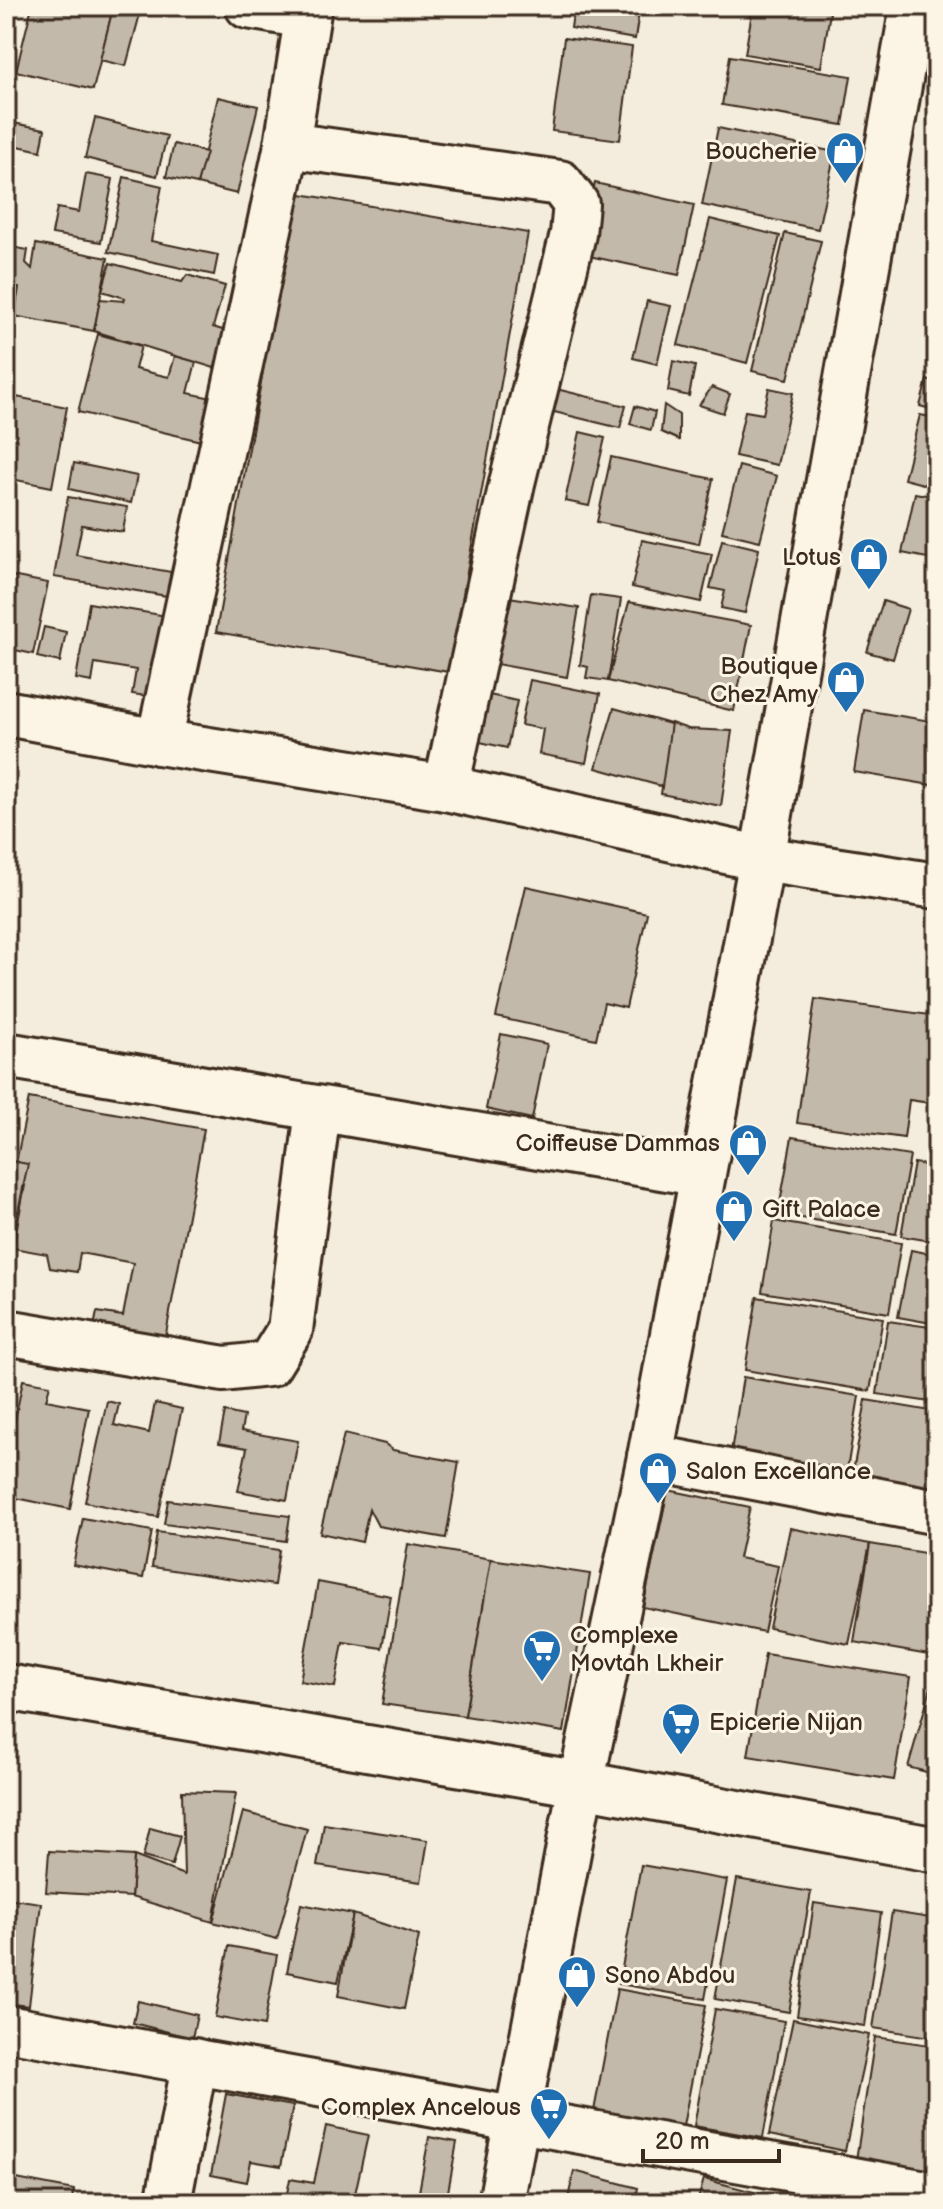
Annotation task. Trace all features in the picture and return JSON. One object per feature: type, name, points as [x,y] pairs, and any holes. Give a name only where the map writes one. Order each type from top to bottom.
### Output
[{"type":"street","points":[[159,742],[287,145],[308,11],[248,6]]},
{"type":"street","points":[[501,2203],[581,1784],[650,1457],[762,859],[913,6]]},
{"type":"street","points":[[287,145],[560,183],[576,204],[573,234],[512,483],[446,788]]},
{"type":"street","points":[[6,713],[159,742],[446,788],[762,859],[937,886]]},
{"type":"street","points":[[6,1055],[703,1174]]},
{"type":"street","points":[[6,1332],[224,1369],[269,1364],[290,1330],[318,1110]]},
{"type":"street","points":[[650,1457],[937,1512]]},
{"type":"street","points":[[6,1687],[581,1784],[937,1850]]},
{"type":"street","points":[[6,2028],[517,2118],[866,2193],[937,2195]]},
{"type":"street","points":[[168,2203],[195,2061]]},
{"type":"building","points":[[32,6],[113,8],[93,90],[16,71]]},
{"type":"building","points":[[574,6],[640,6],[635,39],[571,28]]},
{"type":"building","points":[[753,6],[831,6],[821,67],[745,54]]},
{"type":"building","points":[[113,8],[140,14],[126,66],[100,60]]},
{"type":"building","points":[[564,38],[632,47],[620,140],[552,131]]},
{"type":"building","points":[[730,56],[851,76],[843,125],[722,105]]},
{"type":"building","points":[[218,97],[258,106],[237,194],[197,184]]},
{"type":"building","points":[[95,118],[167,136],[157,176],[85,158]]},
{"type":"building","points":[[13,123],[45,129],[41,151],[9,144]]},
{"type":"building","points":[[718,128],[835,152],[818,229],[702,205]]},
{"type":"building","points":[[174,144],[206,152],[197,184],[166,177]]},
{"type":"building","points":[[86,174],[113,179],[101,242],[52,234],[57,208],[79,212]]},
{"type":"building","points":[[124,177],[162,186],[151,241],[218,255],[214,275],[108,252]]},
{"type":"building","points":[[595,183],[694,205],[679,275],[579,254]]},
{"type":"building","points":[[295,193],[528,233],[449,672],[216,632]]},
{"type":"building","points":[[710,219],[780,236],[747,363],[678,345]]},
{"type":"building","points":[[785,233],[821,241],[788,379],[752,371]]},
{"type":"building","points":[[36,244],[108,258],[94,331],[14,316],[19,288],[6,286],[6,246],[28,250],[26,263],[32,269]]},
{"type":"building","points":[[937,249],[937,290],[930,289]]},
{"type":"building","points":[[110,263],[182,282],[187,275],[225,286],[213,327],[232,333],[221,370],[94,331],[100,299],[124,301],[125,298],[102,291]]},
{"type":"building","points":[[647,301],[671,306],[657,364],[633,358]]},
{"type":"building","points":[[98,334],[141,346],[135,369],[169,377],[175,356],[196,362],[188,393],[212,398],[201,441],[78,412]]},
{"type":"building","points":[[673,361],[695,366],[689,396],[668,391]]},
{"type":"building","points":[[927,380],[937,383],[937,411],[920,406]]},
{"type":"building","points":[[548,387],[626,406],[620,428],[542,409]]},
{"type":"building","points":[[712,387],[730,394],[723,413],[699,405]]},
{"type":"building","points":[[769,388],[793,393],[777,465],[735,456],[745,411],[763,414]]},
{"type":"building","points":[[6,395],[67,407],[52,487],[6,478]]},
{"type":"building","points":[[664,405],[679,415],[679,440],[661,432]]},
{"type":"building","points":[[635,406],[655,412],[651,430],[630,424]]},
{"type":"building","points":[[920,415],[937,418],[937,459],[931,486],[904,479]]},
{"type":"building","points":[[580,432],[605,438],[589,506],[565,501]]},
{"type":"building","points":[[611,457],[713,479],[699,544],[597,522]]},
{"type":"building","points":[[74,463],[137,476],[131,503],[69,489]]},
{"type":"building","points":[[739,466],[777,476],[760,541],[722,532]]},
{"type":"building","points":[[915,493],[937,497],[937,560],[902,553]]},
{"type":"building","points":[[68,497],[127,507],[123,532],[82,525],[76,555],[171,572],[167,596],[54,577]]},
{"type":"building","points":[[642,540],[712,554],[701,602],[632,587]]},
{"type":"building","points":[[722,540],[759,549],[745,613],[721,608],[725,591],[710,588]]},
{"type":"building","points":[[6,575],[48,583],[33,654],[6,648]]},
{"type":"building","points":[[591,595],[621,599],[608,681],[586,678],[588,667],[580,665]]},
{"type":"building","points":[[509,597],[579,608],[567,677],[496,664]]},
{"type":"building","points":[[883,601],[908,609],[893,659],[867,652]]},
{"type":"building","points":[[629,602],[751,625],[734,711],[608,681]]},
{"type":"building","points":[[89,603],[167,616],[153,697],[132,694],[136,670],[95,663],[92,682],[76,679]]},
{"type":"building","points":[[44,627],[66,632],[60,662],[37,657]]},
{"type":"building","points":[[530,680],[600,694],[586,763],[539,754],[543,729],[521,725]]},
{"type":"building","points":[[480,693],[517,701],[507,748],[471,740]]},
{"type":"building","points":[[614,708],[688,729],[671,789],[596,768]]},
{"type":"building","points":[[864,710],[937,722],[937,786],[854,772]]},
{"type":"building","points":[[671,723],[688,729],[732,731],[721,806],[661,794]]},
{"type":"building","points":[[526,886],[647,913],[626,1008],[604,1003],[596,1039],[496,1017]]},
{"type":"building","points":[[815,999],[937,1016],[937,1104],[909,1100],[904,1138],[797,1123]]},
{"type":"building","points":[[501,1034],[547,1044],[532,1119],[486,1109]]},
{"type":"building","points":[[29,1098],[204,1129],[163,1350],[92,1337],[97,1312],[123,1316],[133,1263],[80,1253],[77,1272],[50,1268],[47,1254],[13,1248],[25,1185],[12,1183]]},
{"type":"building","points":[[792,1137],[910,1156],[896,1234],[778,1214]]},
{"type":"building","points":[[6,1160],[28,1164],[10,1250],[6,1249]]},
{"type":"building","points":[[914,1163],[937,1167],[937,1242],[901,1236]]},
{"type":"building","points":[[774,1221],[901,1243],[889,1313],[762,1292]]},
{"type":"building","points":[[911,1250],[937,1255],[937,1324],[898,1317]]},
{"type":"building","points":[[757,1297],[883,1318],[870,1391],[745,1370]]},
{"type":"building","points":[[888,1321],[937,1328],[937,1403],[877,1394]]},
{"type":"building","points":[[743,1377],[859,1396],[846,1476],[730,1458]]},
{"type":"building","points":[[23,1380],[50,1385],[46,1400],[89,1408],[70,1509],[6,1496],[6,1464]]},
{"type":"building","points":[[866,1400],[937,1412],[937,1497],[851,1482]]},
{"type":"building","points":[[107,1401],[119,1404],[114,1425],[149,1433],[155,1403],[182,1409],[158,1517],[85,1502]]},
{"type":"building","points":[[225,1412],[244,1416],[241,1431],[298,1441],[287,1500],[238,1491],[247,1448],[219,1443]]},
{"type":"building","points":[[344,1434],[385,1444],[393,1450],[459,1462],[446,1538],[378,1526],[369,1509],[362,1542],[320,1533]]},
{"type":"building","points":[[668,1490],[750,1507],[739,1558],[778,1566],[764,1632],[643,1607]]},
{"type":"building","points":[[168,1500],[290,1516],[286,1541],[164,1524]]},
{"type":"building","points":[[83,1518],[152,1531],[143,1578],[73,1565]]},
{"type":"building","points":[[790,1528],[870,1544],[849,1644],[769,1628]]},
{"type":"building","points":[[157,1532],[279,1550],[274,1585],[152,1567]]},
{"type":"building","points":[[408,1544],[491,1559],[465,1716],[382,1704]]},
{"type":"building","points":[[870,1544],[937,1555],[937,1612],[929,1655],[854,1642]]},
{"type":"building","points":[[491,1559],[590,1574],[564,1732],[465,1716]]},
{"type":"building","points":[[318,1582],[391,1596],[382,1648],[343,1642],[335,1687],[300,1681]]},
{"type":"building","points":[[937,1622],[937,1657],[929,1655]]},
{"type":"building","points":[[765,1654],[911,1677],[894,1780],[748,1756]]},
{"type":"building","points":[[937,1674],[937,1775],[908,1767]]},
{"type":"building","points":[[182,1791],[236,1793],[213,1922],[131,1897],[134,1856],[184,1875]]},
{"type":"building","points":[[243,1812],[307,1829],[277,1939],[213,1922]]},
{"type":"building","points":[[324,1824],[428,1840],[421,1882],[317,1866]]},
{"type":"building","points":[[150,1828],[180,1836],[172,1865],[143,1857]]},
{"type":"building","points":[[49,1851],[134,1856],[131,1897],[46,1892]]},
{"type":"building","points":[[641,1865],[727,1880],[705,1999],[619,1984]]},
{"type":"building","points":[[737,1879],[811,1892],[789,2012],[715,1999]]},
{"type":"building","points":[[6,1898],[41,1903],[29,2006],[6,2003]]},
{"type":"building","points":[[814,1903],[881,1913],[865,2026],[797,2016]]},
{"type":"building","points":[[301,1904],[353,1914],[338,1982],[287,1972]]},
{"type":"building","points":[[892,1912],[937,1919],[937,2038],[873,2028]]},
{"type":"building","points":[[353,1914],[419,1936],[404,2009],[338,1996]]},
{"type":"building","points":[[229,1946],[277,1955],[264,2026],[215,2017]]},
{"type":"building","points":[[617,1989],[706,2005],[683,2126],[594,2111]]},
{"type":"building","points":[[138,2001],[197,2015],[192,2038],[133,2023]]},
{"type":"building","points":[[715,2009],[784,2021],[763,2138],[694,2126]]},
{"type":"building","points":[[793,2019],[869,2035],[845,2151],[769,2135]]},
{"type":"building","points":[[875,2037],[937,2046],[937,2127],[929,2173],[856,2160]]},
{"type":"building","points":[[226,2094],[293,2106],[281,2166],[251,2161],[247,2182],[211,2175]]},
{"type":"building","points":[[326,2126],[368,2135],[353,2203],[285,2203],[290,2179],[314,2183]]},
{"type":"building","points":[[429,2137],[457,2142],[446,2203],[417,2203]]},
{"type":"building","points":[[574,2171],[638,2188],[635,2203],[567,2203]]},
{"type":"building","points":[[6,2177],[74,2190],[71,2203],[6,2203]]},
{"type":"building","points":[[704,2179],[796,2203],[697,2203]]},
{"type":"place","name":"Boucherie","points":[[845,185]]},
{"type":"place","name":"Lotus","points":[[869,591]]},
{"type":"place","name":"Boutique Chez Amy","points":[[846,714]]},
{"type":"place","name":"Coiffeuse Dammas","points":[[748,1177]]},
{"type":"place","name":"Gift Palace","points":[[734,1243]]},
{"type":"place","name":"Salon Excellance","points":[[658,1505]]},
{"type":"place","name":"Complexe Movtah Lkheir","points":[[542,1683]]},
{"type":"place","name":"Epicerie Nijan","points":[[681,1756]]},
{"type":"place","name":"Sono Abdou","points":[[577,2009]]},
{"type":"place","name":"Complex Ancelous","points":[[549,2141]]}]
